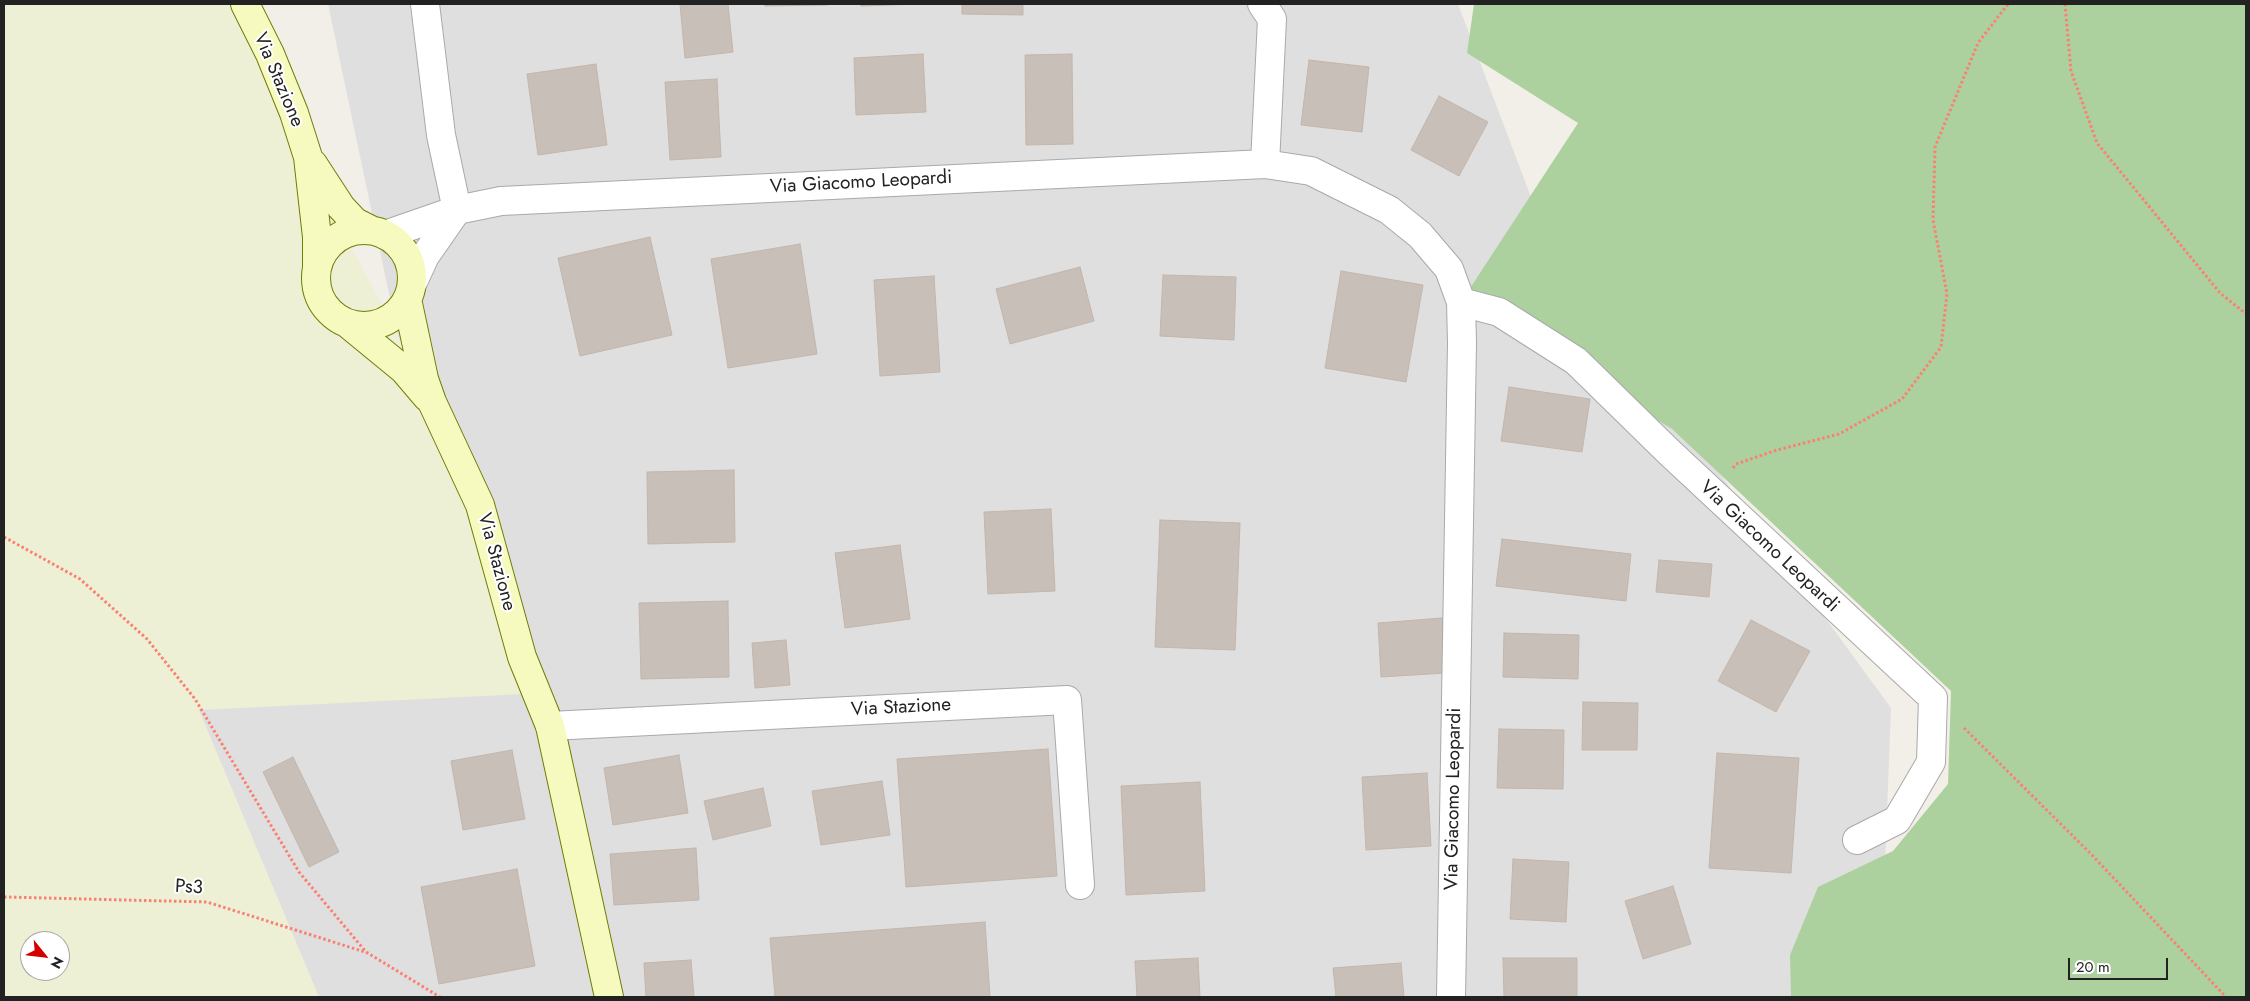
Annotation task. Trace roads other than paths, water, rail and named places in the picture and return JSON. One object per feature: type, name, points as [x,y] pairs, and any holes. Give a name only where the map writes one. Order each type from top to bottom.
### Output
[{"type":"main road","name":"Via Stazione","points":[[245,4],[291,104],[308,156],[318,237],[316,279]]},
{"type":"main road","name":"Via Stazione","points":[[308,156],[341,207],[355,222],[378,232]]},
{"type":"main road","points":[[354,231],[378,232],[394,240],[406,254],[412,275],[410,292],[402,308],[390,319],[368,326],[348,324],[335,316],[323,302],[316,279],[318,268],[324,252],[336,239],[354,231]]},
{"type":"main road","name":"Via Stazione","points":[[410,292],[424,379],[432,402],[480,505],[522,657],[550,726],[609,997]]},
{"type":"main road","name":"Via Stazione","points":[[348,324],[404,370],[432,402]]},
{"type":"street","points":[[410,292],[425,256],[457,210],[441,134],[425,4]]},
{"type":"street","points":[[1262,4],[1272,19],[1265,164]]},
{"type":"street","name":"Via Giacomo Leopardi","points":[[378,232],[457,210],[502,201],[1265,164],[1311,171],[1390,210],[1420,235],[1449,269],[1461,302],[1462,343],[1451,997]]},
{"type":"street","name":"Via Giacomo Leopardi","points":[[1461,302],[1499,312],[1576,361],[1726,506],[1933,698],[1931,762],[1897,820],[1857,840]]},
{"type":"street","name":"Via Stazione","points":[[550,726],[1067,700],[1080,885]]}]
